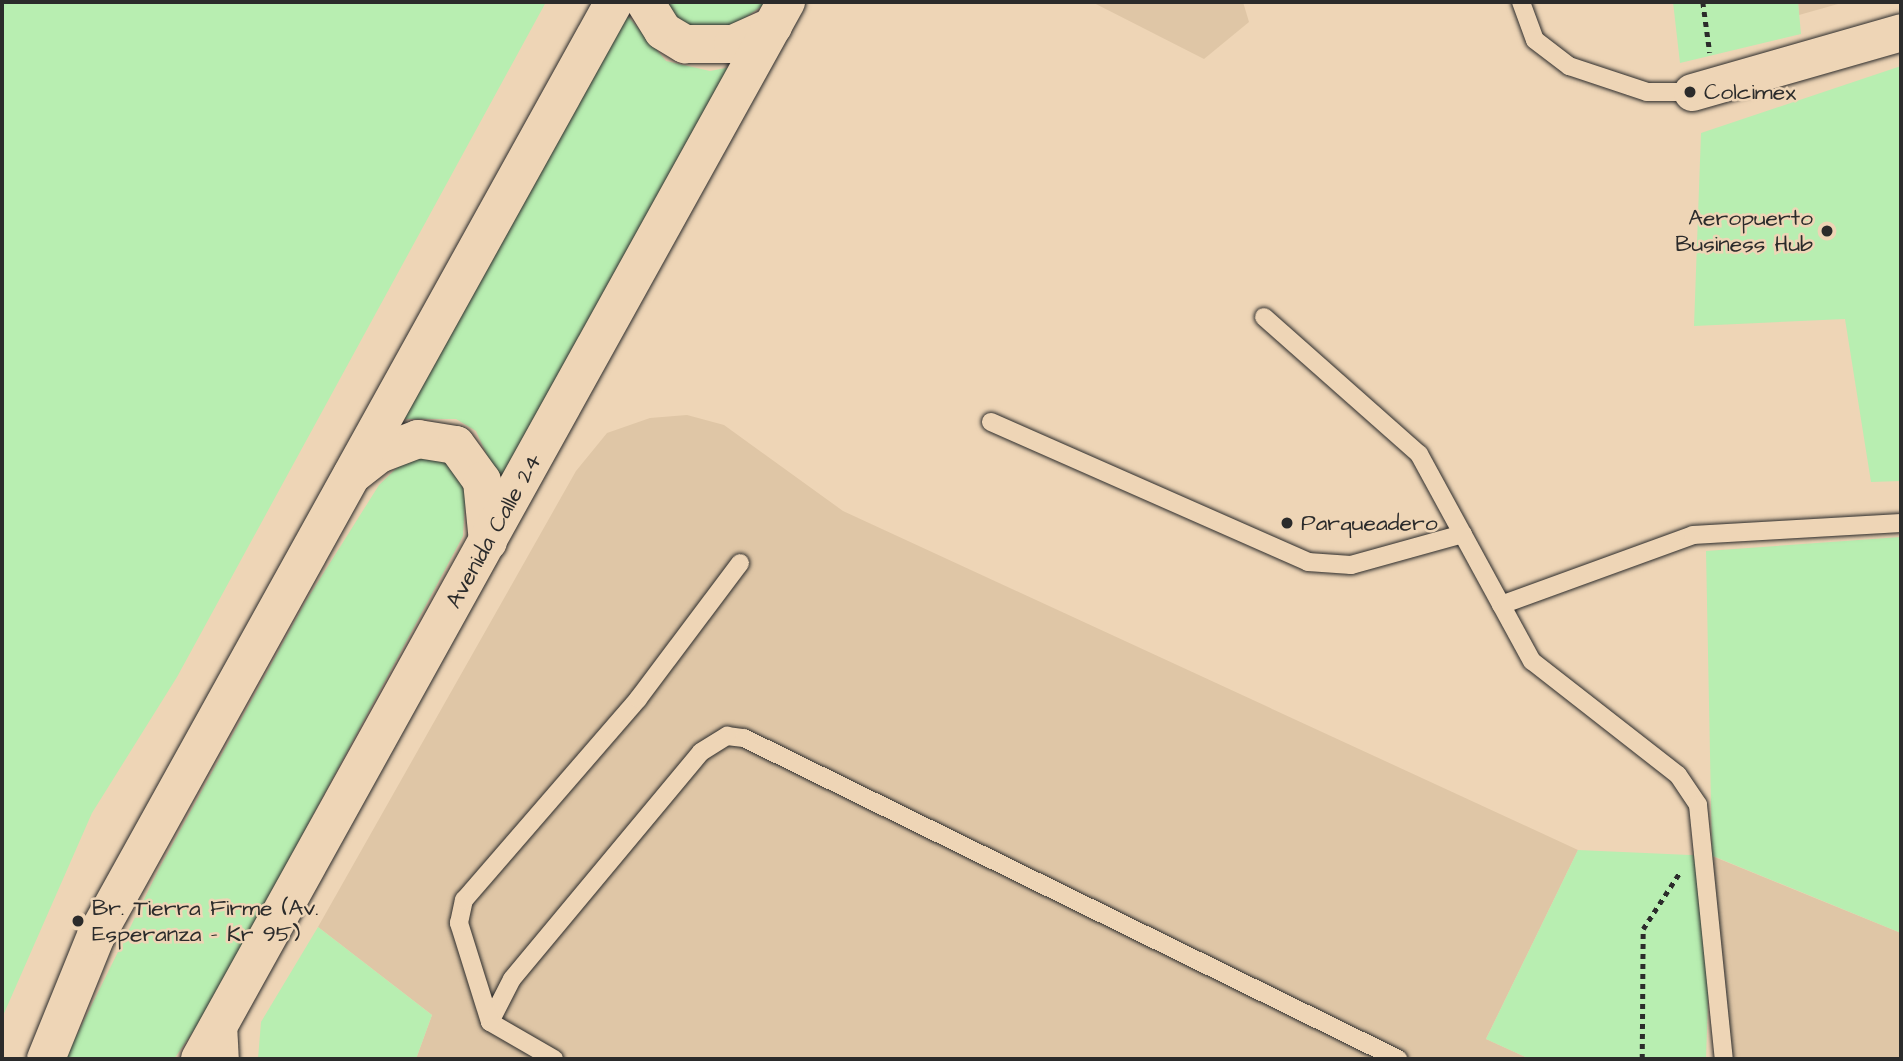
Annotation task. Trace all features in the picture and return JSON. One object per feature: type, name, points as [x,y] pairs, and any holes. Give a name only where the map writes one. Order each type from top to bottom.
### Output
[{"type":"main road","points":[[46,1059],[96,936],[614,2]]},
{"type":"main road","points":[[645,2],[663,32],[685,44],[733,44],[780,14]]},
{"type":"main road","name":"Avenida Calle 24","points":[[200,1059],[228,1016],[780,14]]},
{"type":"main road","points":[[348,478],[408,442],[437,438],[456,445],[482,481],[488,542]]},
{"type":"street","points":[[1692,92],[1901,32]]},
{"type":"lane","points":[[1521,2],[1535,40],[1569,66],[1647,92],[1692,92]]},
{"type":"lane","points":[[1264,317],[1419,454],[1532,661],[1678,775],[1698,805],[1724,1059]]},
{"type":"lane","points":[[991,422],[1308,562],[1351,565],[1463,534]]},
{"type":"lane","points":[[1501,605],[1693,536],[1901,523]]},
{"type":"lane","points":[[554,1059],[490,1022],[459,923],[464,900],[638,699],[740,563]]},
{"type":"lane","points":[[490,1022],[512,979],[701,752],[727,736],[744,738],[1398,1059]]},
{"type":"lane","points":[[228,1016],[230,1059]]},
{"type":"path","points":[[1703,2],[1711,56],[1731,80]]},
{"type":"path","points":[[1642,1059],[1643,929],[1701,850]]},
{"type":"shaded area","points":[[1092,2],[1243,2],[1249,22],[1204,59]]},
{"type":"shaded area","points":[[1798,2],[1845,2],[1799,15]]},
{"type":"shaded area","points":[[687,415],[724,425],[843,511],[1578,850],[1486,1039],[1530,1059],[416,1059],[432,1015],[318,927],[576,471],[607,433],[650,418]]},
{"type":"shaded area","points":[[1712,856],[1901,933],[1901,1059],[1719,1059]]},
{"type":"green space","points":[[2,2],[546,2],[177,677],[92,813],[2,1018]]},
{"type":"green space","points":[[664,2],[768,2],[730,28],[687,29]]},
{"type":"green space","points":[[1673,2],[1798,2],[1801,34],[1680,63]]},
{"type":"green space","points":[[627,15],[666,61],[710,71],[731,67],[500,484],[476,431],[456,419],[400,419]]},
{"type":"green space","points":[[1901,66],[1901,481],[1871,482],[1845,319],[1694,326],[1701,133]]},
{"type":"green space","points":[[426,454],[451,465],[466,483],[463,536],[207,1012],[174,1059],[65,1059],[159,869],[306,601],[379,485],[402,463]]},
{"type":"green space","points":[[1901,537],[1901,933],[1713,856],[1706,1059],[1530,1059],[1486,1039],[1578,850],[1712,856],[1706,551]]},
{"type":"green space","points":[[318,927],[432,1015],[416,1059],[258,1059],[261,1022]]},
{"type":"place","name":"Colcimex","points":[[1690,92]]},
{"type":"place","name":"Aeropuerto Business Hub","points":[[1827,231]]},
{"type":"place","name":"Parqueadero","points":[[1287,523]]},
{"type":"place","name":"Br. Tierra Firme (Av. Esperanza - Kr 95)","points":[[78,921]]}]
